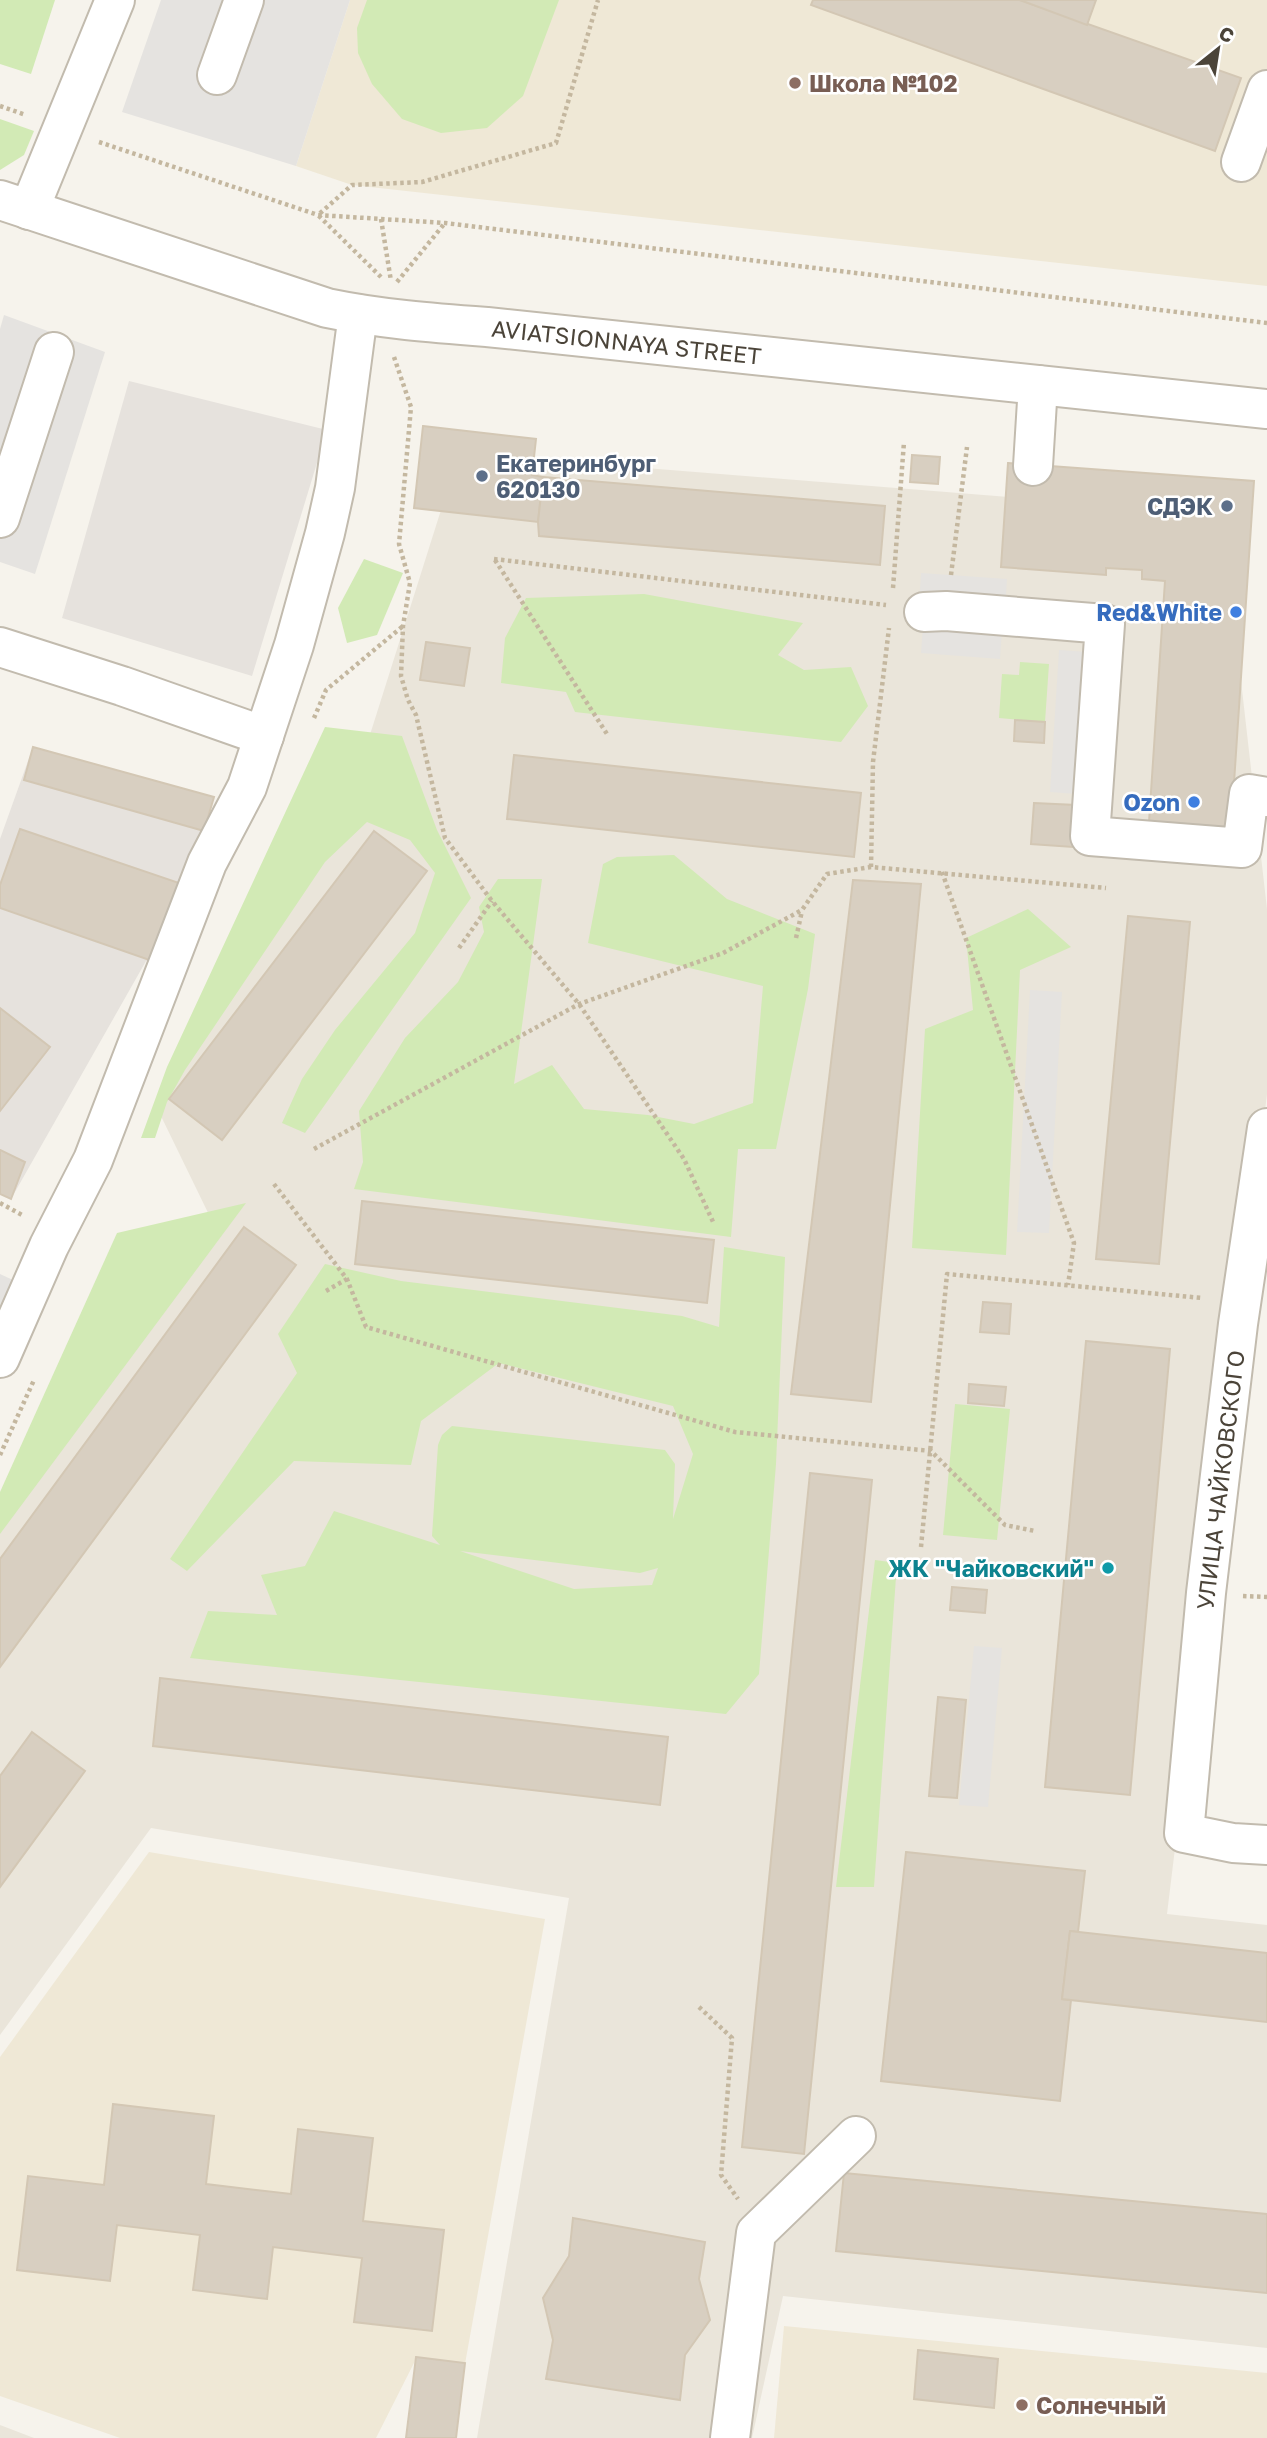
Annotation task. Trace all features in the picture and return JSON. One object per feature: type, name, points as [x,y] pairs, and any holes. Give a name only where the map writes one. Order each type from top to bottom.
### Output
[{"type":"street","points":[[15,205],[62,129],[115,0]]},
{"type":"street","points":[[217,75],[244,0]]},
{"type":"street","points":[[1241,162],[1267,90]]},
{"type":"street","name":"AVIATSIONNAYA STREET","points":[[15,205],[327,307],[392,320],[487,327],[1267,409]]},
{"type":"street","points":[[0,1358],[49,1246],[93,1160],[207,863],[247,787],[294,645],[325,533],[335,488],[358,314]]},
{"type":"street","points":[[0,518],[54,352]]},
{"type":"street","points":[[1033,466],[1038,385]]},
{"type":"street","points":[[901,612],[946,611],[1105,624],[1090,836],[1242,848],[1250,795]]},
{"type":"street","points":[[0,647],[264,736]]},
{"type":"street","name":"УЛИЦА ЧАЙКОВСКОГО","points":[[1267,1128],[1238,1324],[1206,1592],[1184,1833],[1233,1843],[1267,1845]]},
{"type":"street","points":[[730,2438],[756,2233],[856,2136]]},
{"type":"path","points":[[317,215],[352,186],[422,181],[556,143],[598,0]]},
{"type":"path","points":[[0,106],[317,215],[445,223],[1267,323]]},
{"type":"path","points":[[317,215],[392,288]]},
{"type":"path","points":[[381,219],[392,288]]},
{"type":"path","points":[[392,288],[445,223]]},
{"type":"path","points":[[391,349],[411,407],[399,544],[410,583],[403,626],[401,676],[416,715],[445,838],[492,901],[579,1004],[684,1159],[714,1224]]},
{"type":"path","points":[[892,592],[904,442]]},
{"type":"path","points":[[952,564],[967,447]]},
{"type":"path","points":[[607,734],[494,559],[901,612],[873,762],[872,867]]},
{"type":"path","points":[[796,938],[802,910],[827,874],[872,867],[1107,888]]},
{"type":"path","points":[[942,872],[1074,1243],[1068,1285]]},
{"type":"path","points":[[459,948],[492,901]]},
{"type":"path","points":[[314,1149],[579,1004],[723,953],[802,910]]},
{"type":"path","points":[[274,1184],[347,1279],[366,1327],[735,1432],[931,1451],[1005,1525],[1035,1531]]},
{"type":"path","points":[[922,1547],[947,1274],[1205,1298]]},
{"type":"path","points":[[327,1291],[347,1279]]},
{"type":"path","points":[[699,2007],[732,2038],[721,2175],[749,2214],[756,2233]]},
{"type":"shaded area","points":[[161,0],[350,0],[296,166],[122,112]]},
{"type":"shaded area","name":"Школа №102","points":[[350,0],[1267,0],[1267,286],[352,185],[296,166]]},
{"type":"shaded area","points":[[4,315],[105,352],[35,574],[0,562],[0,329]]},
{"type":"shaded area","points":[[129,381],[327,430],[252,676],[62,618]]},
{"type":"shaded area","points":[[459,453],[1222,514],[1267,909],[1267,1094],[1167,1914],[1267,1925],[1267,2348],[783,2296],[752,2438],[477,2438],[569,1898],[151,1828],[0,2035],[0,1522],[214,1225],[159,1112],[350,798]]},
{"type":"shaded area","points":[[921,573],[1007,579],[1005,611],[919,605]]},
{"type":"shaded area","points":[[923,625],[1002,630],[1000,659],[921,653]]},
{"type":"shaded area","points":[[1059,650],[1086,652],[1076,794],[1050,792]]},
{"type":"shaded area","points":[[33,747],[214,797],[161,962],[146,961],[11,1199],[0,1194],[0,839]]},
{"type":"shaded area","points":[[1030,990],[1062,992],[1049,1233],[1017,1232]]},
{"type":"shaded area","points":[[0,1274],[28,1287],[0,1351]]},
{"type":"shaded area","points":[[974,1646],[1002,1648],[988,1807],[959,1805]]},
{"type":"shaded area","points":[[149,1852],[545,1919],[465,2364],[416,2359],[376,2438],[120,2438],[0,2396],[0,2057]]},
{"type":"shaded area","name":"Солнечный","points":[[784,2326],[1267,2373],[1267,2438],[774,2438]]},
{"type":"shaded area","points":[[0,2425],[34,2438],[0,2438]]},
{"type":"green space","points":[[0,0],[55,0],[31,74],[0,64]]},
{"type":"green space","points":[[367,0],[559,0],[523,96],[487,128],[441,133],[402,119],[372,84],[358,53],[357,28]]},
{"type":"green space","points":[[0,119],[34,131],[24,155],[0,170]]},
{"type":"green space","points":[[364,559],[403,573],[377,635],[347,643],[338,608]]},
{"type":"green space","points":[[644,594],[803,623],[778,655],[804,670],[851,667],[868,706],[841,742],[575,712],[566,692],[501,683],[505,638],[526,598]]},
{"type":"green space","points":[[1020,662],[1049,664],[1045,722],[999,718],[1002,674],[1019,675]]},
{"type":"green space","points":[[325,727],[402,736],[437,830],[471,898],[305,1133],[282,1123],[302,1079],[335,1030],[415,933],[435,873],[410,840],[367,822],[325,862],[185,1070],[167,1102],[155,1138],[141,1138],[167,1067]]},
{"type":"green space","points":[[674,855],[727,899],[815,934],[808,989],[776,1149],[738,1149],[731,1237],[354,1189],[363,1162],[359,1111],[405,1038],[458,982],[484,932],[479,907],[498,879],[542,879],[514,1084],[552,1065],[584,1109],[648,1115],[694,1124],[753,1103],[763,986],[588,943],[603,864],[617,857]]},
{"type":"green space","points":[[1028,909],[1071,947],[1020,970],[1006,1255],[912,1248],[925,1029],[973,1010],[966,938]]},
{"type":"green space","points":[[246,1203],[0,1534],[0,1492],[117,1233]]},
{"type":"green space","points":[[724,1247],[785,1257],[776,1464],[759,1674],[726,1714],[190,1658],[208,1611],[277,1615],[261,1575],[305,1566],[334,1511],[440,1545],[432,1536],[438,1445],[442,1435],[452,1426],[665,1450],[675,1464],[673,1519],[693,1454],[673,1406],[499,1363],[421,1421],[411,1465],[294,1461],[187,1571],[170,1559],[297,1373],[278,1334],[325,1264],[401,1281],[682,1316],[719,1327]],"holes":[[[460,1551],[640,1573],[658,1568],[652,1585],[574,1589]]]},
{"type":"green space","points":[[955,1404],[1010,1409],[997,1540],[943,1535]]},
{"type":"green space","points":[[875,1560],[897,1563],[874,1887],[836,1887]]},
{"type":"building","points":[[813,0],[1020,0],[1241,78],[1215,151],[811,5]]},
{"type":"building","points":[[1020,0],[1096,0],[1087,25]]},
{"type":"building","points":[[423,426],[536,439],[532,475],[543,477],[538,522],[414,508]]},
{"type":"building","points":[[912,455],[940,457],[938,484],[910,482]]},
{"type":"building","points":[[1008,463],[1254,481],[1231,828],[1149,822],[1165,581],[1142,579],[1142,570],[1106,568],[1106,575],[1001,567]]},
{"type":"building","points":[[543,477],[885,506],[880,565],[539,536]]},
{"type":"building","points":[[426,642],[470,648],[464,686],[420,680]]},
{"type":"building","points":[[1015,720],[1045,722],[1044,743],[1014,741]]},
{"type":"building","points":[[33,747],[214,797],[204,831],[24,780]]},
{"type":"building","points":[[514,755],[861,793],[854,857],[507,819]]},
{"type":"building","points":[[1034,803],[1076,805],[1073,847],[1031,844]]},
{"type":"building","points":[[20,829],[185,885],[158,963],[0,908],[0,885]]},
{"type":"building","points":[[374,831],[427,871],[222,1140],[169,1099]]},
{"type":"building","points":[[853,880],[921,884],[871,1402],[791,1394]]},
{"type":"building","points":[[1128,916],[1190,922],[1159,1264],[1096,1259]]},
{"type":"building","points":[[0,1008],[50,1047],[0,1111]]},
{"type":"building","points":[[0,1150],[25,1162],[11,1199],[0,1194]]},
{"type":"building","points":[[362,1201],[714,1240],[707,1303],[355,1264]]},
{"type":"building","points":[[244,1227],[296,1265],[0,1667],[0,1559]]},
{"type":"building","points":[[983,1302],[1011,1304],[1009,1334],[980,1332]]},
{"type":"building","name":"ЖК \"Чайковский\"","points":[[1086,1341],[1170,1349],[1130,1795],[1045,1787]]},
{"type":"building","points":[[969,1384],[1006,1387],[1004,1406],[968,1403]]},
{"type":"building","points":[[810,1473],[872,1480],[804,2154],[742,2147]]},
{"type":"building","points":[[952,1587],[987,1590],[985,1613],[950,1610]]},
{"type":"building","points":[[160,1678],[668,1737],[660,1805],[153,1746]]},
{"type":"building","points":[[938,1697],[966,1700],[957,1798],[929,1796]]},
{"type":"building","points":[[32,1732],[85,1771],[0,1887],[0,1776]]},
{"type":"building","points":[[906,1852],[1085,1871],[1078,1932],[1070,1931],[1062,1999],[1071,2000],[1060,2101],[881,2081]]},
{"type":"building","points":[[1070,1931],[1267,1953],[1267,2022],[1062,1999]]},
{"type":"building","points":[[113,2104],[214,2116],[206,2184],[291,2194],[298,2129],[373,2138],[363,2221],[444,2230],[432,2331],[354,2322],[362,2258],[273,2247],[267,2299],[193,2290],[200,2235],[117,2225],[110,2281],[17,2270],[28,2176],[104,2185]]},
{"type":"building","points":[[844,2173],[1267,2214],[1267,2293],[836,2251]]},
{"type":"building","points":[[573,2218],[705,2242],[699,2279],[710,2320],[685,2355],[680,2400],[546,2379],[553,2340],[543,2298],[569,2256]]},
{"type":"building","points":[[918,2350],[998,2359],[994,2408],[914,2399]]},
{"type":"building","points":[[416,2357],[465,2363],[456,2438],[406,2438]]},
{"type":"place","name":"Школа №102","points":[[795,83]]},
{"type":"place","name":"Екатеринбург 620130","points":[[482,476]]},
{"type":"place","name":"СДЭК","points":[[1227,506]]},
{"type":"place","name":"Red&White","points":[[1236,612]]},
{"type":"place","name":"Ozon","points":[[1194,802]]},
{"type":"place","name":"ЖК \"Чайковский\"","points":[[1108,1568]]},
{"type":"place","name":"Солнечный","points":[[1022,2405]]}]
